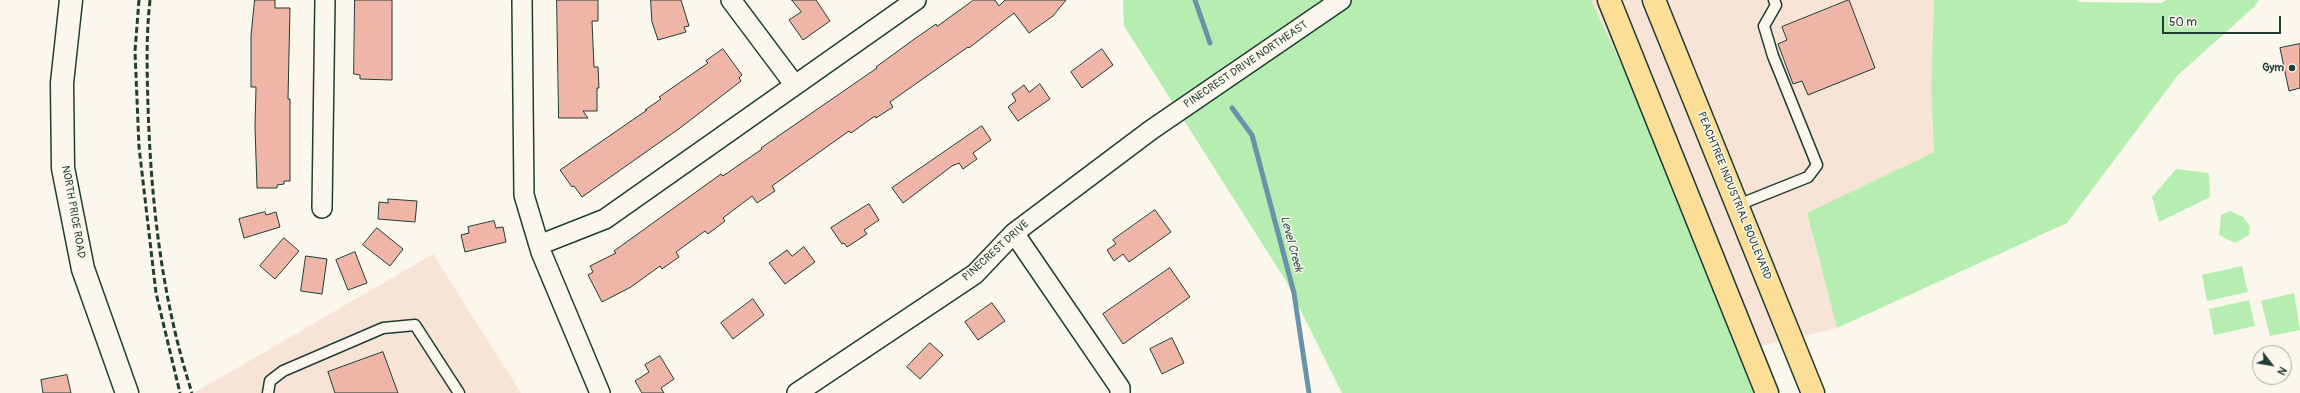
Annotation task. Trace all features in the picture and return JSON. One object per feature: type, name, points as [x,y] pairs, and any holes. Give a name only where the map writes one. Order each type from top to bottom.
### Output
[{"type":"highway","points":[[1609,0],[1767,393]]},
{"type":"highway","name":"PEACHTREE INDUSTRIAL BOULEVARD","points":[[1654,0],[1813,393]]},
{"type":"street","name":"NORTH PRICE ROAD","points":[[71,0],[62,83],[64,168],[83,269],[127,393]]},
{"type":"street","points":[[322,208],[325,0]]},
{"type":"street","points":[[522,0],[524,195],[539,245],[600,393]]},
{"type":"street","points":[[731,0],[794,84]]},
{"type":"street","points":[[539,245],[605,219],[794,84],[916,0]]},
{"type":"street","name":"PINECREST DRIVE NORTHEAST","points":[[1151,130],[1341,0]]},
{"type":"street","name":"PINECREST DRIVE","points":[[797,393],[974,274],[1014,233],[1151,130]]},
{"type":"street","points":[[1014,233],[1120,388],[1120,393]]},
{"type":"lane","points":[[1738,205],[1808,177],[1817,166],[1773,56],[1764,26],[1776,5],[1774,0]]},
{"type":"lane","points":[[268,393],[270,381],[283,370],[383,328],[415,325],[459,393]]},
{"type":"shaded area","points":[[1591,0],[1934,0],[1931,88],[1934,152],[1807,213],[1837,328],[1745,350],[1649,124]]},
{"type":"shaded area","points":[[433,254],[521,393],[194,393]]},
{"type":"green space","points":[[1123,0],[1591,0],[1649,124],[1764,393],[1342,393],[1286,281],[1124,26]]},
{"type":"green space","points":[[1934,0],[2077,0],[2079,2],[2161,3],[2167,0],[2259,0],[2254,7],[2178,75],[2067,223],[1837,328],[1807,213],[1934,152],[1931,88]]},
{"type":"green space","points":[[2176,169],[2209,173],[2210,197],[2159,222],[2152,197]]},
{"type":"green space","points":[[2230,211],[2243,217],[2250,226],[2249,235],[2235,243],[2219,235],[2221,215]]},
{"type":"green space","points":[[2242,266],[2248,292],[2207,301],[2202,275]]},
{"type":"green space","points":[[2294,293],[2300,330],[2270,336],[2261,301]]},
{"type":"green space","points":[[2249,300],[2255,326],[2214,335],[2209,309]]},
{"type":"building","points":[[255,0],[275,0],[275,8],[290,8],[288,99],[290,99],[290,181],[284,181],[284,184],[277,185],[277,188],[257,188],[255,127],[256,87],[251,87],[251,36]]},
{"type":"building","points":[[355,0],[392,0],[392,80],[360,79],[360,75],[354,74]]},
{"type":"building","points":[[557,0],[598,0],[598,21],[592,21],[594,67],[598,67],[599,88],[597,88],[597,111],[583,111],[588,118],[559,118]]},
{"type":"building","points":[[651,0],[681,0],[689,26],[684,27],[686,32],[658,40],[652,22]]},
{"type":"building","points":[[792,0],[816,0],[830,21],[803,40],[789,20],[801,12]]},
{"type":"building","points":[[974,0],[995,0],[999,6],[1005,0],[1066,0],[1053,16],[1029,33],[1014,13],[969,48],[968,47],[890,102],[893,107],[876,118],[875,116],[851,133],[849,131],[772,186],[775,191],[757,203],[752,196],[723,218],[725,221],[708,234],[705,231],[676,252],[679,257],[662,269],[660,266],[631,287],[602,302],[588,275],[593,272],[590,266],[616,253],[614,251],[721,174],[723,176],[877,68],[876,67],[913,40],[936,24],[937,26]]},
{"type":"building","points":[[1849,0],[1875,68],[1808,95],[1802,81],[1793,84],[1778,44],[1787,40],[1782,27]]},
{"type":"building","name":"Gym","points":[[2300,44],[2300,88],[2289,91],[2280,48]]},
{"type":"building","points":[[723,49],[742,75],[739,78],[741,81],[680,128],[582,197],[574,186],[572,187],[560,170],[647,110],[645,110],[661,99],[659,97],[708,63],[706,61]]},
{"type":"building","points":[[1102,49],[1113,65],[1082,88],[1071,72]]},
{"type":"building","points":[[1040,84],[1050,99],[1018,121],[1008,107],[1016,101],[1012,94],[1024,85],[1029,92]]},
{"type":"building","points":[[982,126],[991,140],[973,153],[977,159],[963,169],[959,163],[952,166],[903,203],[892,188]]},
{"type":"building","points":[[388,199],[417,201],[415,222],[378,219],[379,202],[388,203]]},
{"type":"building","points":[[869,204],[879,220],[864,230],[867,234],[847,247],[844,243],[842,244],[831,228]]},
{"type":"building","points":[[1155,210],[1171,232],[1129,262],[1123,254],[1114,261],[1107,250],[1116,244],[1113,240]]},
{"type":"building","points":[[265,212],[266,215],[276,212],[280,227],[244,238],[239,219]]},
{"type":"building","points":[[494,221],[496,228],[503,227],[506,242],[465,252],[461,235],[469,233],[468,227]]},
{"type":"building","points":[[377,228],[403,249],[390,266],[363,245]]},
{"type":"building","points":[[284,238],[299,251],[275,279],[260,266]]},
{"type":"building","points":[[804,247],[815,262],[785,284],[769,263],[787,250],[792,256]]},
{"type":"building","points":[[355,252],[367,283],[348,290],[336,260]]},
{"type":"building","points":[[306,256],[327,259],[322,294],[301,291]]},
{"type":"building","points":[[1170,268],[1190,297],[1123,344],[1103,314]]},
{"type":"building","points":[[753,299],[764,315],[733,339],[721,323]]},
{"type":"building","points":[[992,303],[1005,321],[978,340],[965,322]]},
{"type":"building","points":[[1172,338],[1184,363],[1162,374],[1150,349]]},
{"type":"building","points":[[930,343],[943,355],[920,379],[907,367]]},
{"type":"building","points":[[383,352],[398,393],[335,393],[328,372]]},
{"type":"building","points":[[660,356],[674,379],[661,388],[664,393],[642,393],[635,381],[649,372],[645,365]]},
{"type":"building","points":[[67,375],[71,393],[43,393],[41,380]]},
{"type":"waterway","name":"Level Creek","points":[[1195,0],[1210,43]]},
{"type":"waterway","name":"Level Creek","points":[[1232,108],[1252,135],[1294,293],[1309,393]]},
{"type":"railway","points":[[139,0],[135,51],[139,147],[156,293],[180,393]]},
{"type":"railway","points":[[150,0],[147,66],[155,215],[173,323],[192,393]]},
{"type":"place","name":"Gym","points":[[2292,68]]}]
